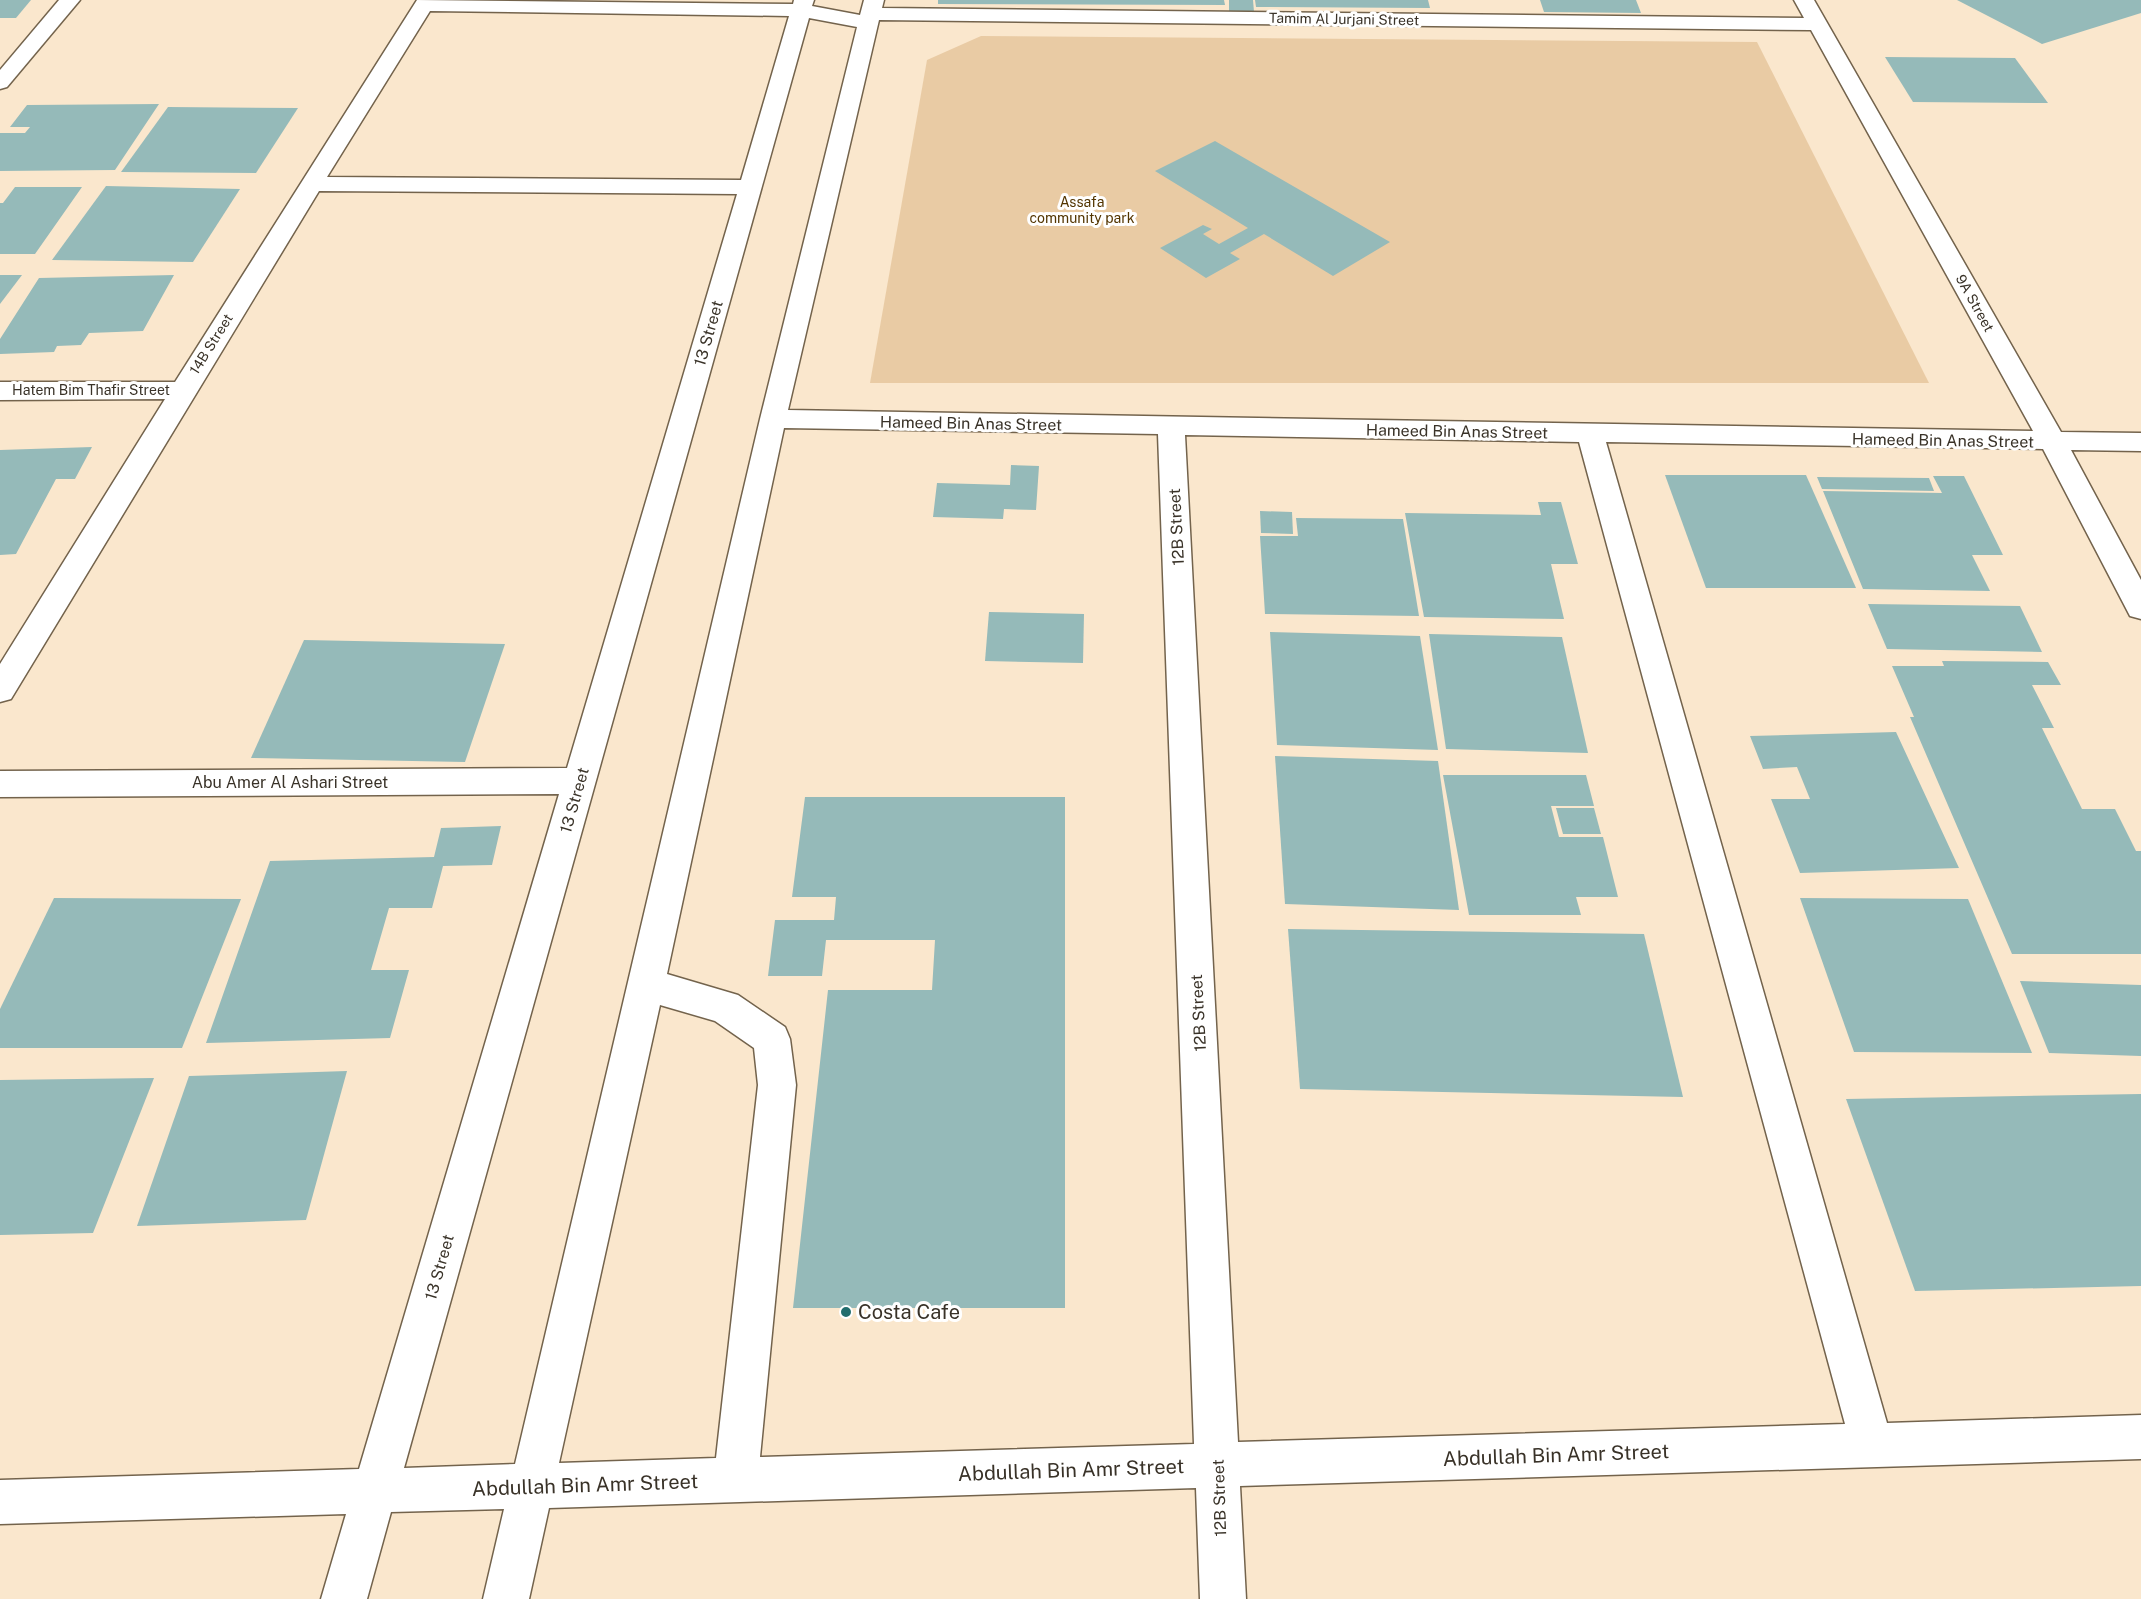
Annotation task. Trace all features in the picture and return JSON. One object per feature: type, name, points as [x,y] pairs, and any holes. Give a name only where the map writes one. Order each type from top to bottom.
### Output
[{"type":"street","points":[[0,83],[70,0]]},
{"type":"street","name":"9A Street","points":[[1804,0],[2053,442],[2141,608]]},
{"type":"street","name":"Tamim Al Jurjani Street","points":[[425,3],[802,5],[872,12],[1817,24]]},
{"type":"street","name":"14B Street","points":[[0,690],[183,390],[425,3]]},
{"type":"street","name":"13 Street","points":[[344,1599],[802,5]]},
{"type":"street","points":[[506,1599],[773,419],[872,12]]},
{"type":"street","points":[[311,184],[750,187]]},
{"type":"street","name":"Hatem Bim Thafir Street","points":[[0,391],[183,390]]},
{"type":"street","name":"Hameed Bin Anas Street","points":[[773,419],[2141,442]]},
{"type":"street","name":"12B Street","points":[[1171,426],[1223,1599]]},
{"type":"street","points":[[1590,434],[1872,1445]]},
{"type":"street","name":"Abu Amer Al Ashari Street","points":[[0,784],[579,781]]},
{"type":"street","points":[[646,985],[725,1007],[772,1039],[777,1085],[736,1480]]},
{"type":"street","name":"Abdullah Bin Amr Street","points":[[0,1502],[2141,1437]]},
{"type":"green space","name":"Assafa community park","points":[[981,36],[1757,42],[1929,383],[870,383],[927,60]]},
{"type":"building","points":[[0,0],[31,0],[16,18],[0,18]]},
{"type":"building","points":[[938,0],[1224,0],[1225,5],[938,4]]},
{"type":"building","points":[[1229,0],[1253,0],[1254,12],[1229,11]]},
{"type":"building","points":[[1255,0],[1428,0],[1430,8],[1256,7]]},
{"type":"building","points":[[1540,0],[1636,0],[1641,13],[1544,12]]},
{"type":"building","points":[[1957,0],[2141,0],[2141,13],[2042,44]]},
{"type":"building","points":[[1885,57],[2015,58],[2048,103],[1913,102]]},
{"type":"building","points":[[159,104],[115,170],[0,171],[0,133],[25,133],[30,127],[10,127],[27,105]]},
{"type":"building","points":[[168,107],[298,108],[256,173],[121,172]]},
{"type":"building","points":[[1215,141],[1390,242],[1333,276],[1264,234],[1230,253],[1240,259],[1206,278],[1160,248],[1203,225],[1212,229],[1203,234],[1219,244],[1248,228],[1155,171]]},
{"type":"building","points":[[106,186],[240,189],[193,262],[52,260]]},
{"type":"building","points":[[15,187],[82,187],[35,254],[0,254],[0,203],[3,203]]},
{"type":"building","points":[[0,275],[22,275],[0,304]]},
{"type":"building","points":[[174,275],[143,331],[89,333],[81,345],[57,346],[54,352],[0,354],[0,339],[39,278]]},
{"type":"building","points":[[92,447],[75,479],[56,479],[16,554],[0,555],[0,450]]},
{"type":"building","points":[[1011,465],[1039,466],[1036,510],[1004,509],[1003,519],[933,517],[937,483],[1010,485]]},
{"type":"building","points":[[1665,475],[1806,475],[1856,588],[1706,588]]},
{"type":"building","points":[[1933,476],[1964,476],[2003,555],[1972,555],[1990,591],[1863,589],[1823,491],[1942,493]]},
{"type":"building","points":[[1817,477],[1929,478],[1934,491],[1822,489]]},
{"type":"building","points":[[1538,502],[1561,502],[1578,564],[1551,564],[1564,619],[1424,617],[1405,513],[1541,515]]},
{"type":"building","points":[[1260,511],[1292,512],[1293,534],[1261,533]]},
{"type":"building","points":[[1296,518],[1403,519],[1419,616],[1265,614],[1260,536],[1298,536]]},
{"type":"building","points":[[1868,604],[2020,606],[2042,652],[1887,649]]},
{"type":"building","points":[[989,612],[1084,614],[1083,663],[985,661]]},
{"type":"building","points":[[1270,632],[1420,636],[1438,750],[1277,745]]},
{"type":"building","points":[[1429,634],[1562,637],[1588,753],[1446,749]]},
{"type":"building","points":[[304,640],[505,644],[465,762],[251,758]]},
{"type":"building","points":[[1942,661],[2048,662],[2061,685],[2032,685],[2054,728],[2042,728],[2082,809],[2115,809],[2136,851],[2141,851],[2141,954],[2012,954],[1910,717],[1914,717],[1892,666],[1944,666]]},
{"type":"building","points":[[1896,732],[1959,868],[1800,873],[1771,799],[1810,799],[1797,767],[1763,769],[1750,736]]},
{"type":"building","points":[[1275,756],[1438,761],[1459,910],[1285,904]]},
{"type":"building","points":[[1443,775],[1586,775],[1594,806],[1551,806],[1559,837],[1603,837],[1618,897],[1576,897],[1581,915],[1469,915]]},
{"type":"building","points":[[805,797],[1065,797],[1065,1308],[793,1308],[828,990],[932,990],[935,940],[826,940],[822,976],[768,976],[775,920],[834,920],[836,897],[792,897]]},
{"type":"building","points":[[1556,808],[1594,808],[1601,834],[1563,834]]},
{"type":"building","points":[[501,826],[492,865],[443,866],[432,908],[389,908],[371,970],[409,970],[390,1038],[206,1043],[270,861],[434,857],[441,828]]},
{"type":"building","points":[[54,898],[241,899],[182,1048],[0,1048],[0,1009]]},
{"type":"building","points":[[1800,898],[1968,899],[2032,1053],[1854,1052]]},
{"type":"building","points":[[1288,929],[1644,934],[1683,1097],[1300,1089]]},
{"type":"building","points":[[2020,981],[2141,985],[2141,1056],[2049,1053]]},
{"type":"building","points":[[347,1071],[306,1220],[137,1226],[189,1076]]},
{"type":"building","points":[[154,1078],[93,1233],[0,1235],[0,1080]]},
{"type":"building","points":[[2141,1094],[2141,1286],[1915,1291],[1846,1099]]},
{"type":"place","name":"Costa Cafe","points":[[846,1312]]}]
